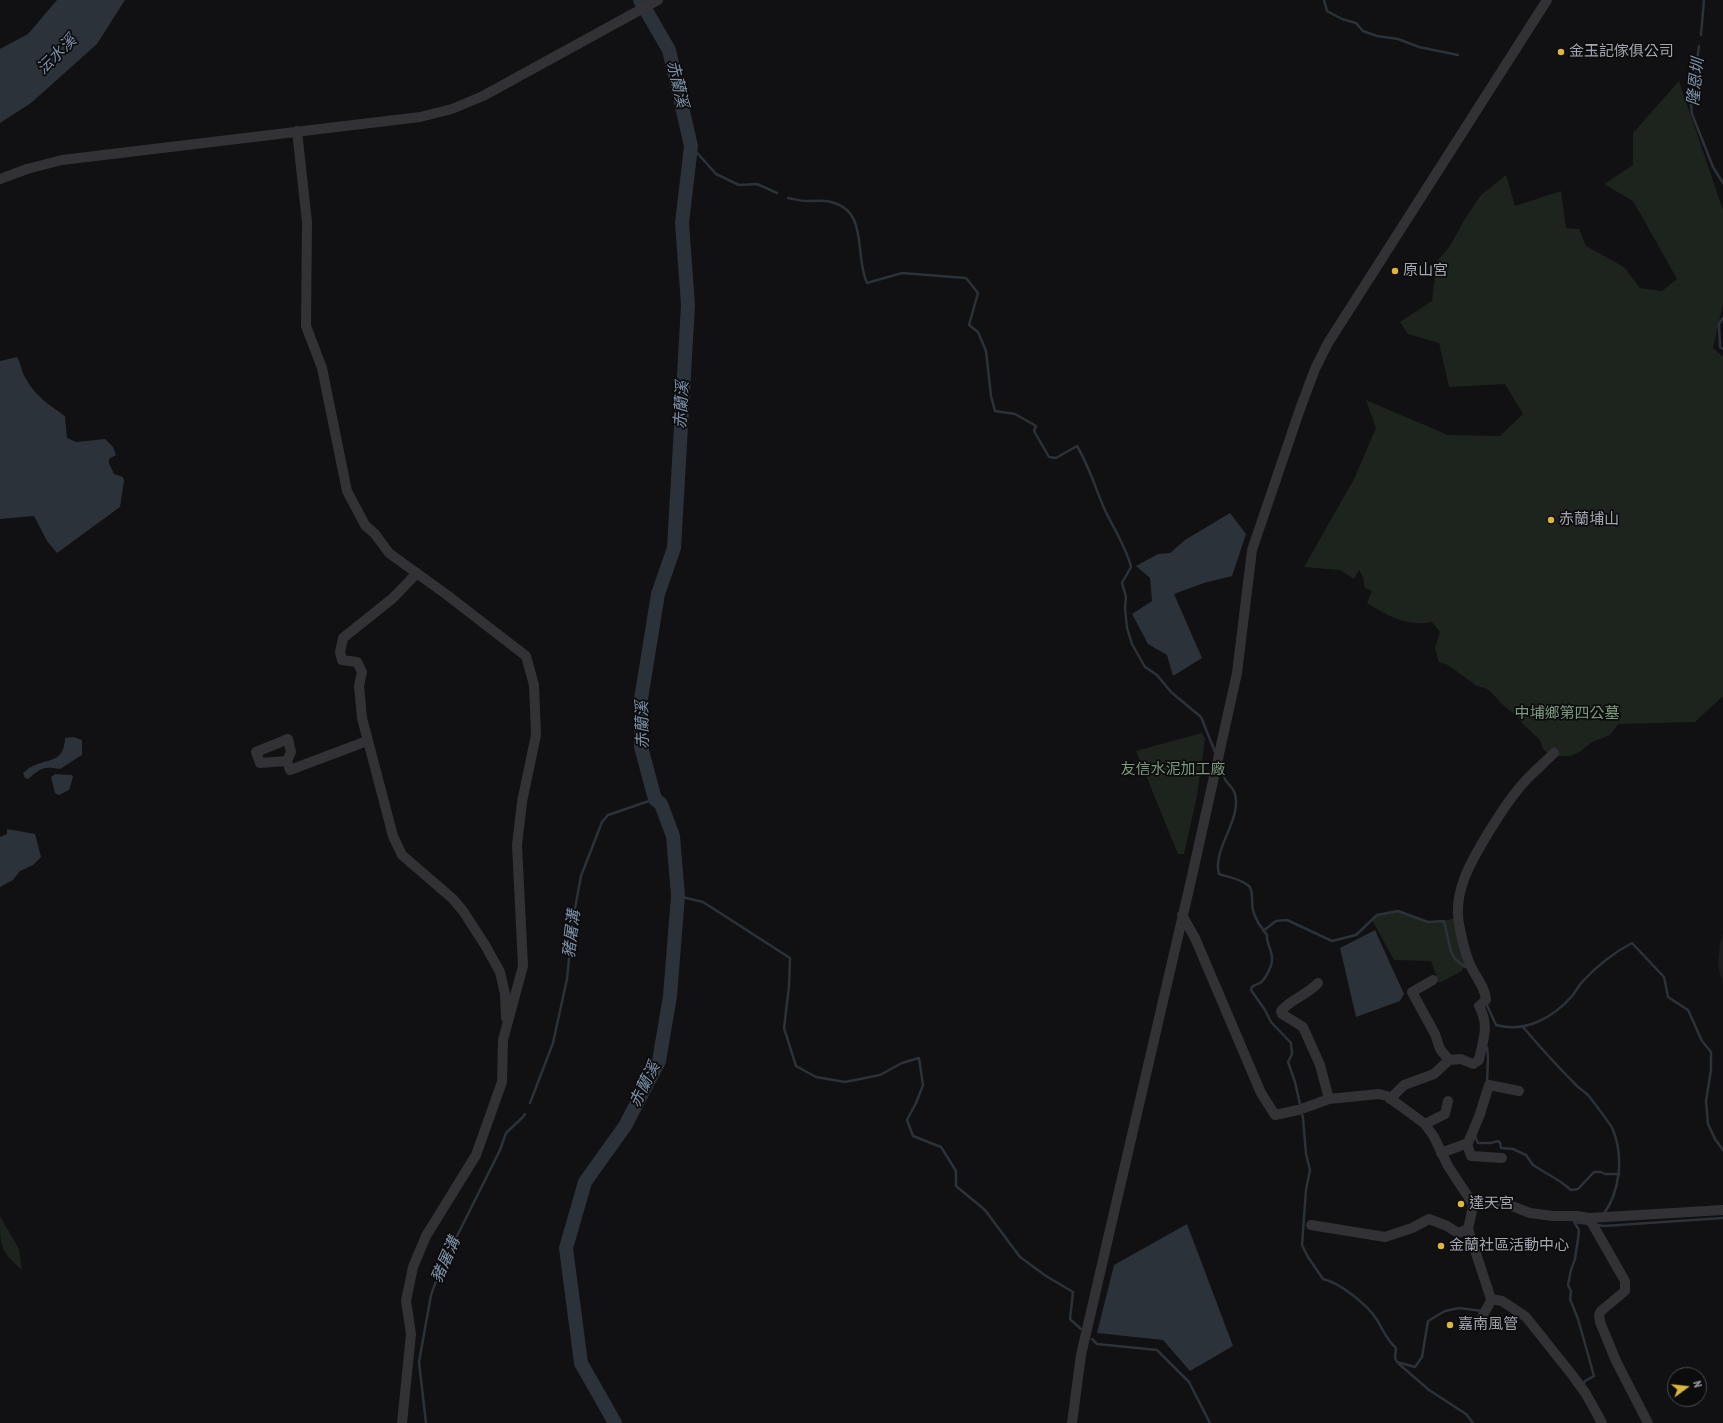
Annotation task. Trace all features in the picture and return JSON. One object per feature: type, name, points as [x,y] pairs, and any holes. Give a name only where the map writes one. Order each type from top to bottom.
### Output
[{"type":"street","points":[[0,179],[27,169],[62,160],[420,117],[452,109],[483,96],[658,0]]},
{"type":"street","points":[[1072,1423],[1081,1354],[1197,854],[1237,673],[1252,550],[1315,369],[1328,343],[1547,0]]},
{"type":"street","points":[[297,131],[307,222],[306,326],[322,368],[347,491],[365,525],[389,554],[417,573],[526,656],[534,684],[536,735],[522,802],[517,845],[523,966],[503,1040],[502,1082],[476,1155],[426,1236],[413,1267],[406,1301],[411,1334],[402,1423]]},
{"type":"street","points":[[417,573],[393,598],[343,638],[340,652],[342,660],[357,662],[362,672],[359,686],[362,718],[393,836],[402,855],[453,899],[464,911],[485,945],[500,972],[505,994],[505,1015],[507,1023]]},
{"type":"street","points":[[287,761],[290,770],[367,741]]},
{"type":"street","points":[[1390,1099],[1404,1085],[1434,1074],[1450,1060],[1461,1059],[1472,1064],[1479,1060],[1485,1035],[1484,1018],[1479,1006],[1486,1000],[1485,991],[1469,963],[1458,918],[1459,897],[1464,877],[1470,864],[1503,810],[1529,777],[1554,753]]},
{"type":"street","points":[[1182,915],[1195,938],[1261,1094],[1275,1115],[1301,1109],[1329,1099],[1380,1094],[1387,1096],[1424,1124],[1434,1137],[1441,1153],[1471,1201],[1474,1202],[1507,1204],[1530,1213],[1588,1218],[1723,1210]]},
{"type":"street","points":[[1433,980],[1412,992],[1435,1034],[1440,1050],[1450,1060]]},
{"type":"street","points":[[1318,983],[1313,989],[1286,1005],[1281,1010],[1282,1014],[1303,1027],[1320,1065],[1329,1099]]},
{"type":"street","points":[[1502,1158],[1471,1156],[1467,1144],[1480,1114],[1488,1085],[1519,1091]]},
{"type":"street","points":[[1424,1124],[1445,1114],[1448,1101]]},
{"type":"street","points":[[1441,1153],[1467,1144]]},
{"type":"street","points":[[1474,1202],[1468,1229],[1491,1299],[1482,1315],[1480,1322]]},
{"type":"street","points":[[1588,1218],[1625,1282],[1626,1287],[1624,1293],[1601,1310],[1599,1315],[1600,1322],[1616,1361],[1648,1423]]},
{"type":"street","points":[[1311,1225],[1385,1237],[1412,1228],[1429,1219],[1447,1226],[1458,1233],[1468,1229]]},
{"type":"street","points":[[1491,1299],[1502,1301],[1526,1317],[1582,1388],[1602,1423]]},
{"type":"shaded area","points":[[1723,934],[1723,984],[1718,966],[1720,943]]},
{"type":"green space","name":"中埔鄉第四公墓","points":[[1679,81],[1723,210],[1723,304],[1713,348],[1723,357],[1723,696],[1695,722],[1618,724],[1610,735],[1592,742],[1581,751],[1571,756],[1558,756],[1549,754],[1543,749],[1540,740],[1488,689],[1477,686],[1448,665],[1439,662],[1435,648],[1440,632],[1432,622],[1406,622],[1390,616],[1367,603],[1372,591],[1365,588],[1363,577],[1359,570],[1354,579],[1340,570],[1304,567],[1354,479],[1376,428],[1366,400],[1448,435],[1500,436],[1523,414],[1505,384],[1449,387],[1439,343],[1408,334],[1400,322],[1432,301],[1437,261],[1450,246],[1463,222],[1481,195],[1506,175],[1515,206],[1561,191],[1566,228],[1579,229],[1586,246],[1624,267],[1640,288],[1662,291],[1677,279],[1633,201],[1604,184],[1633,165],[1633,133]]},
{"type":"green space","name":"友信水泥加工廠","points":[[1202,733],[1205,739],[1197,796],[1184,854],[1178,854],[1136,751]]},
{"type":"green space","points":[[1398,911],[1432,921],[1454,918],[1466,961],[1462,971],[1439,983],[1431,961],[1394,960],[1372,920],[1377,915]]},
{"type":"green space","points":[[0,1216],[19,1249],[22,1270],[9,1258],[5,1252],[0,1234]]},
{"type":"water","name":"沄水溪","points":[[57,0],[125,0],[97,44],[31,103],[0,123],[0,49],[28,34]]},
{"type":"water","points":[[17,357],[24,375],[33,389],[42,399],[65,416],[67,438],[76,442],[105,439],[113,447],[116,455],[109,459],[109,463],[114,474],[123,477],[124,481],[120,507],[57,553],[47,541],[34,516],[0,519],[0,361]]},
{"type":"water","points":[[1230,513],[1246,534],[1232,576],[1204,583],[1174,594],[1202,658],[1173,676],[1167,655],[1148,644],[1132,614],[1152,601],[1150,578],[1136,566],[1158,554],[1170,553],[1185,540]]},
{"type":"water","points":[[74,737],[82,740],[82,755],[60,769],[45,768],[39,770],[28,779],[25,778],[23,773],[30,767],[54,759],[62,752],[65,738]]},
{"type":"water","points":[[55,774],[72,775],[73,777],[69,790],[59,795],[55,793],[51,777]]},
{"type":"water","points":[[7,829],[35,834],[41,857],[33,865],[20,871],[13,880],[0,887],[0,837],[7,834]]},
{"type":"water","points":[[1375,930],[1404,994],[1400,1001],[1356,1017],[1340,948]]},
{"type":"water","points":[[1187,1224],[1233,1346],[1190,1371],[1163,1340],[1097,1333],[1114,1265]]},
{"type":"waterway","name":"赤蘭溪","points":[[615,1423],[581,1363],[566,1248],[585,1182],[625,1126],[659,1061],[670,996],[678,896],[673,836],[661,804],[655,799],[641,747],[641,699],[658,594],[674,548],[688,305],[682,223],[691,146],[669,50],[640,0]]},
{"type":"waterway","points":[[1324,0],[1327,11],[1342,19],[1356,23],[1363,31],[1377,36],[1398,39],[1419,47],[1458,55]]},
{"type":"waterway","name":"隆恩圳","points":[[1701,35],[1704,0]]},
{"type":"waterway","name":"隆恩圳","points":[[1699,46],[1691,105],[1692,114],[1713,167],[1723,183]]},
{"type":"waterway","points":[[691,146],[716,174],[739,185],[757,184],[777,193]]},
{"type":"waterway","points":[[788,198],[804,201],[831,202],[843,207],[851,215],[856,224],[863,272],[867,283],[902,273],[966,278],[978,293],[969,325],[978,332],[986,351],[991,396],[995,411],[1015,414],[1036,426],[1034,431],[1049,457],[1056,458],[1077,446],[1104,508],[1129,559],[1131,567],[1122,583],[1126,597],[1125,608],[1127,628],[1132,644],[1145,667],[1157,675],[1171,692],[1201,717],[1215,752]]},
{"type":"waterway","name":"隆恩圳","points":[[1723,318],[1719,324],[1720,347],[1723,349]]},
{"type":"waterway","points":[[1222,770],[1225,780],[1233,789],[1236,804],[1231,824],[1220,855],[1218,864],[1219,874],[1234,878],[1251,888],[1254,914],[1258,923],[1267,935],[1272,957],[1272,963],[1266,976],[1260,983],[1252,987],[1251,990],[1265,1010],[1271,1022],[1291,1043],[1292,1054],[1288,1062],[1295,1082],[1303,1118],[1306,1154],[1310,1170],[1306,1190],[1302,1245],[1308,1257],[1323,1279],[1330,1281],[1353,1295],[1373,1314],[1387,1338],[1396,1348],[1395,1358],[1397,1362],[1415,1367],[1422,1357],[1428,1321],[1445,1311],[1459,1308],[1482,1311]]},
{"type":"waterway","name":"豬屠溝","points":[[530,1103],[553,1043],[567,979],[573,919],[581,876],[602,822],[608,815],[655,799]]},
{"type":"waterway","points":[[678,896],[703,902],[790,958],[789,986],[784,1028],[796,1066],[816,1077],[845,1082],[880,1075],[902,1063],[919,1058],[923,1085],[907,1120],[913,1136],[941,1147],[956,1171],[956,1186],[985,1210],[1020,1257],[1046,1276],[1073,1292],[1070,1319],[1081,1329]]},
{"type":"waterway","points":[[1263,931],[1276,921],[1287,920],[1332,941],[1356,935],[1377,915],[1398,911],[1428,922],[1444,921],[1451,952],[1455,959],[1465,967],[1468,965]]},
{"type":"waterway","points":[[1486,1003],[1496,1025],[1517,1027],[1538,1022],[1556,1011],[1564,1004],[1588,975],[1613,955],[1632,943],[1664,977],[1668,997],[1688,1010],[1702,1041],[1711,1052],[1711,1070],[1706,1101],[1708,1124],[1715,1139],[1723,1150]]},
{"type":"waterway","points":[[1523,1027],[1563,1072],[1588,1095],[1606,1118],[1613,1130],[1619,1163],[1617,1185],[1609,1206],[1603,1215]]},
{"type":"waterway","points":[[1487,1047],[1487,1083]]},
{"type":"waterway","name":"豬屠溝","points":[[426,1423],[419,1362],[431,1295],[441,1268],[500,1150],[506,1133],[525,1114]]},
{"type":"waterway","points":[[1475,1136],[1478,1143],[1491,1143],[1498,1141],[1501,1148],[1513,1149],[1526,1155],[1533,1165],[1571,1190],[1578,1189],[1594,1172],[1619,1174]]},
{"type":"waterway","points":[[1597,1225],[1604,1226],[1723,1218]]},
{"type":"waterway","points":[[1583,1385],[1585,1381],[1594,1376],[1578,1319],[1570,1299],[1571,1291],[1568,1285],[1575,1259],[1579,1230],[1574,1222],[1589,1224]]},
{"type":"waterway","points":[[1092,1339],[1097,1344],[1157,1350],[1189,1382],[1210,1423]]},
{"type":"waterway","points":[[1399,1364],[1429,1390],[1466,1414],[1473,1423]]},
{"type":"place","name":"金玉記傢俱公司","points":[[1561,52]]},
{"type":"place","name":"原山宮","points":[[1395,271]]},
{"type":"place","name":"赤蘭埔山","points":[[1551,520]]},
{"type":"place","name":"達天宮","points":[[1461,1204]]},
{"type":"place","name":"金蘭社區活動中心","points":[[1441,1246]]},
{"type":"place","name":"嘉南風管","points":[[1450,1325]]}]
